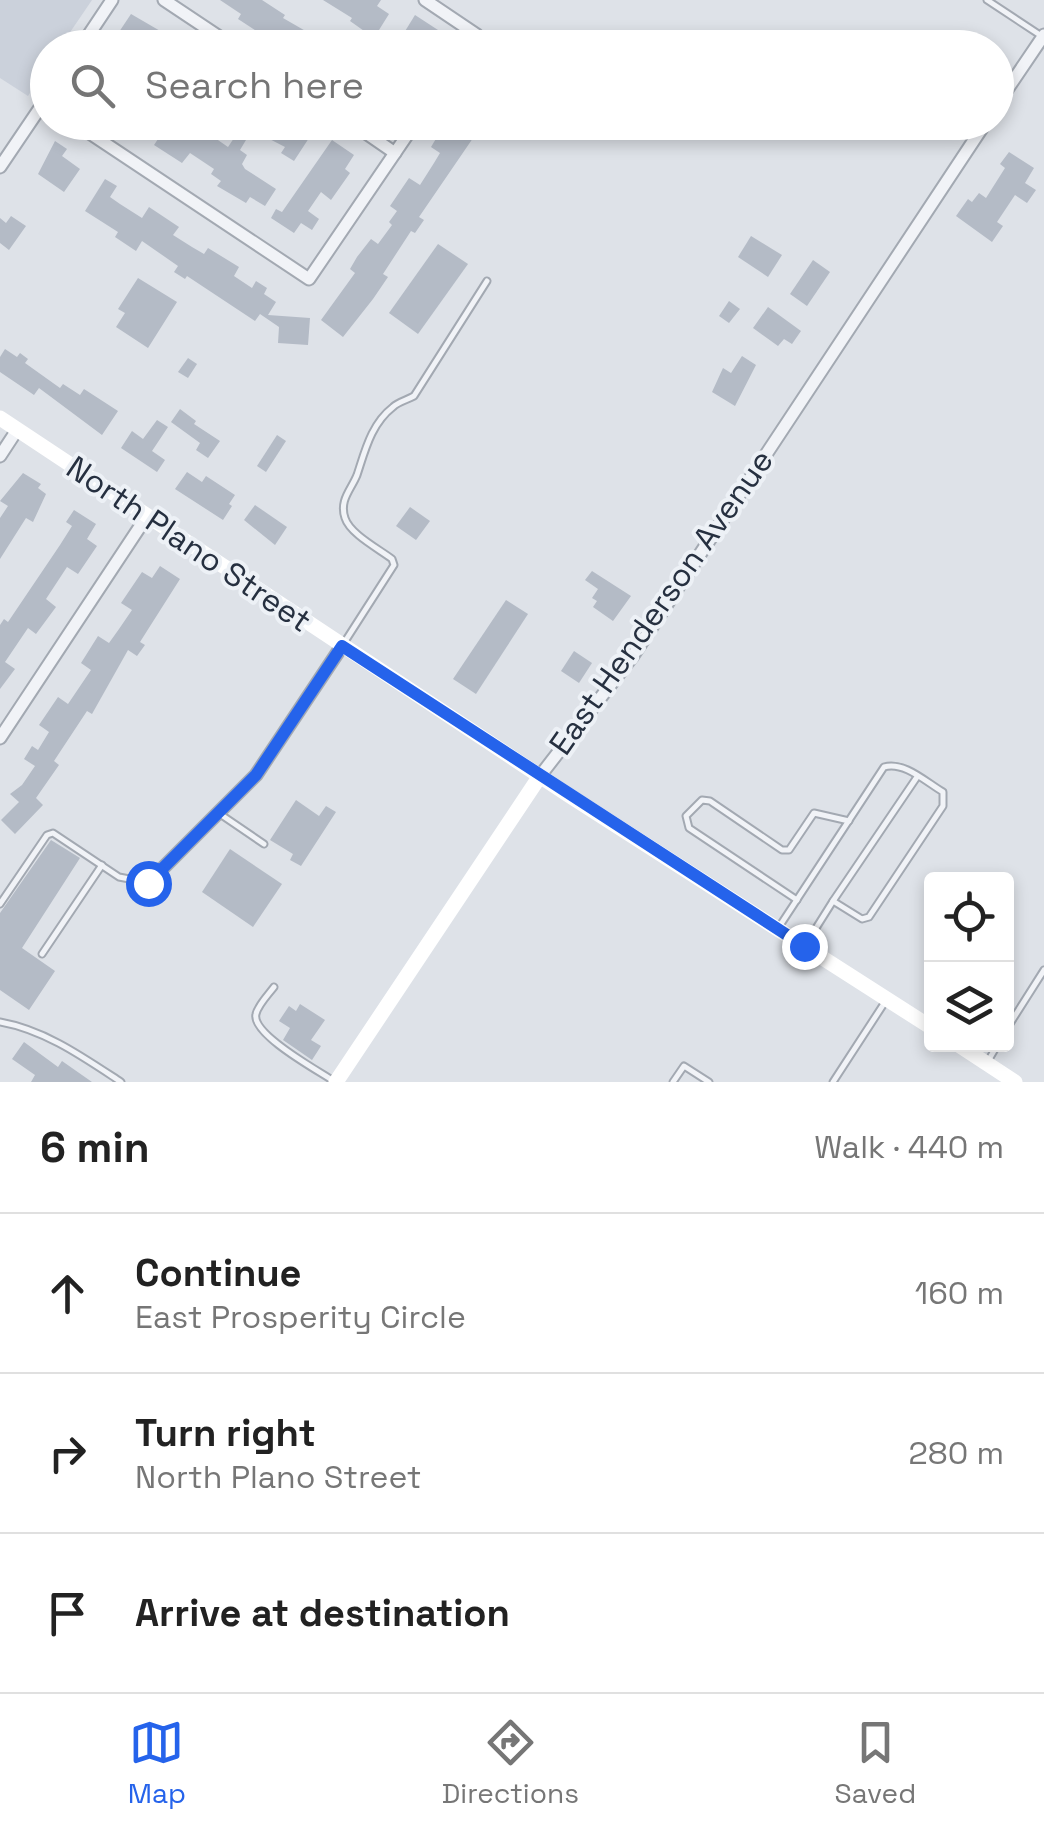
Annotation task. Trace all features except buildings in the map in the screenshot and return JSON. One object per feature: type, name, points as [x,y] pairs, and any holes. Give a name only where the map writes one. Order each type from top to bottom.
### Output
[{"type":"main road","name":"North Plano Street","points":[[0,418],[540,776],[924,1023]]},
{"type":"main road","name":"East Henderson Avenue","points":[[336,1082],[540,776]]},
{"type":"main road","points":[[969,1052],[1015,1082]]},
{"type":"street","points":[[92,30],[112,0]]},
{"type":"street","points":[[164,0],[209,30]]},
{"type":"street","points":[[425,0],[469,30]]},
{"type":"street","points":[[1014,79],[1043,36]]},
{"type":"street","points":[[0,168],[30,125]]},
{"type":"street","points":[[99,140],[310,279],[404,140]]},
{"type":"street","points":[[377,140],[396,153]]},
{"type":"street","name":"East Henderson Avenue","points":[[540,776],[632,656],[974,140]]},
{"type":"street","points":[[0,456],[17,430]]},
{"type":"street","points":[[0,738],[147,516]]},
{"type":"street","points":[[148,883],[256,775],[342,646]]},
{"type":"lane","points":[[987,0],[1043,36]]},
{"type":"lane","points":[[342,646],[394,564],[348,525],[344,516],[344,501],[362,452],[393,406],[414,396],[487,280]]},
{"type":"lane","points":[[778,930],[884,767],[900,766],[943,792],[943,806],[869,917],[862,919],[834,901]]},
{"type":"lane","points":[[804,946],[918,777]]},
{"type":"lane","points":[[797,900],[688,828],[686,816],[702,800],[710,801],[782,850],[788,850],[814,813],[849,821]]},
{"type":"lane","points":[[220,814],[264,844]]},
{"type":"lane","points":[[0,904],[47,835],[60,837],[120,877],[148,883]]},
{"type":"lane","points":[[42,954],[102,865]]},
{"type":"lane","points":[[1014,1017],[1044,970]]},
{"type":"lane","points":[[274,987],[256,1013],[256,1023],[270,1039],[336,1082]]},
{"type":"lane","points":[[833,1082],[886,999]]},
{"type":"lane","points":[[0,1022],[25,1026],[121,1082]]},
{"type":"lane","points":[[987,1064],[994,1052]]},
{"type":"lane","points":[[673,1082],[684,1066],[710,1082]]},
{"type":"shaded area","points":[[0,0],[92,0],[72,30],[30,30],[28,96],[0,78]]},
{"type":"route","points":[[148,883],[256,775],[342,646],[804,946]]}]
